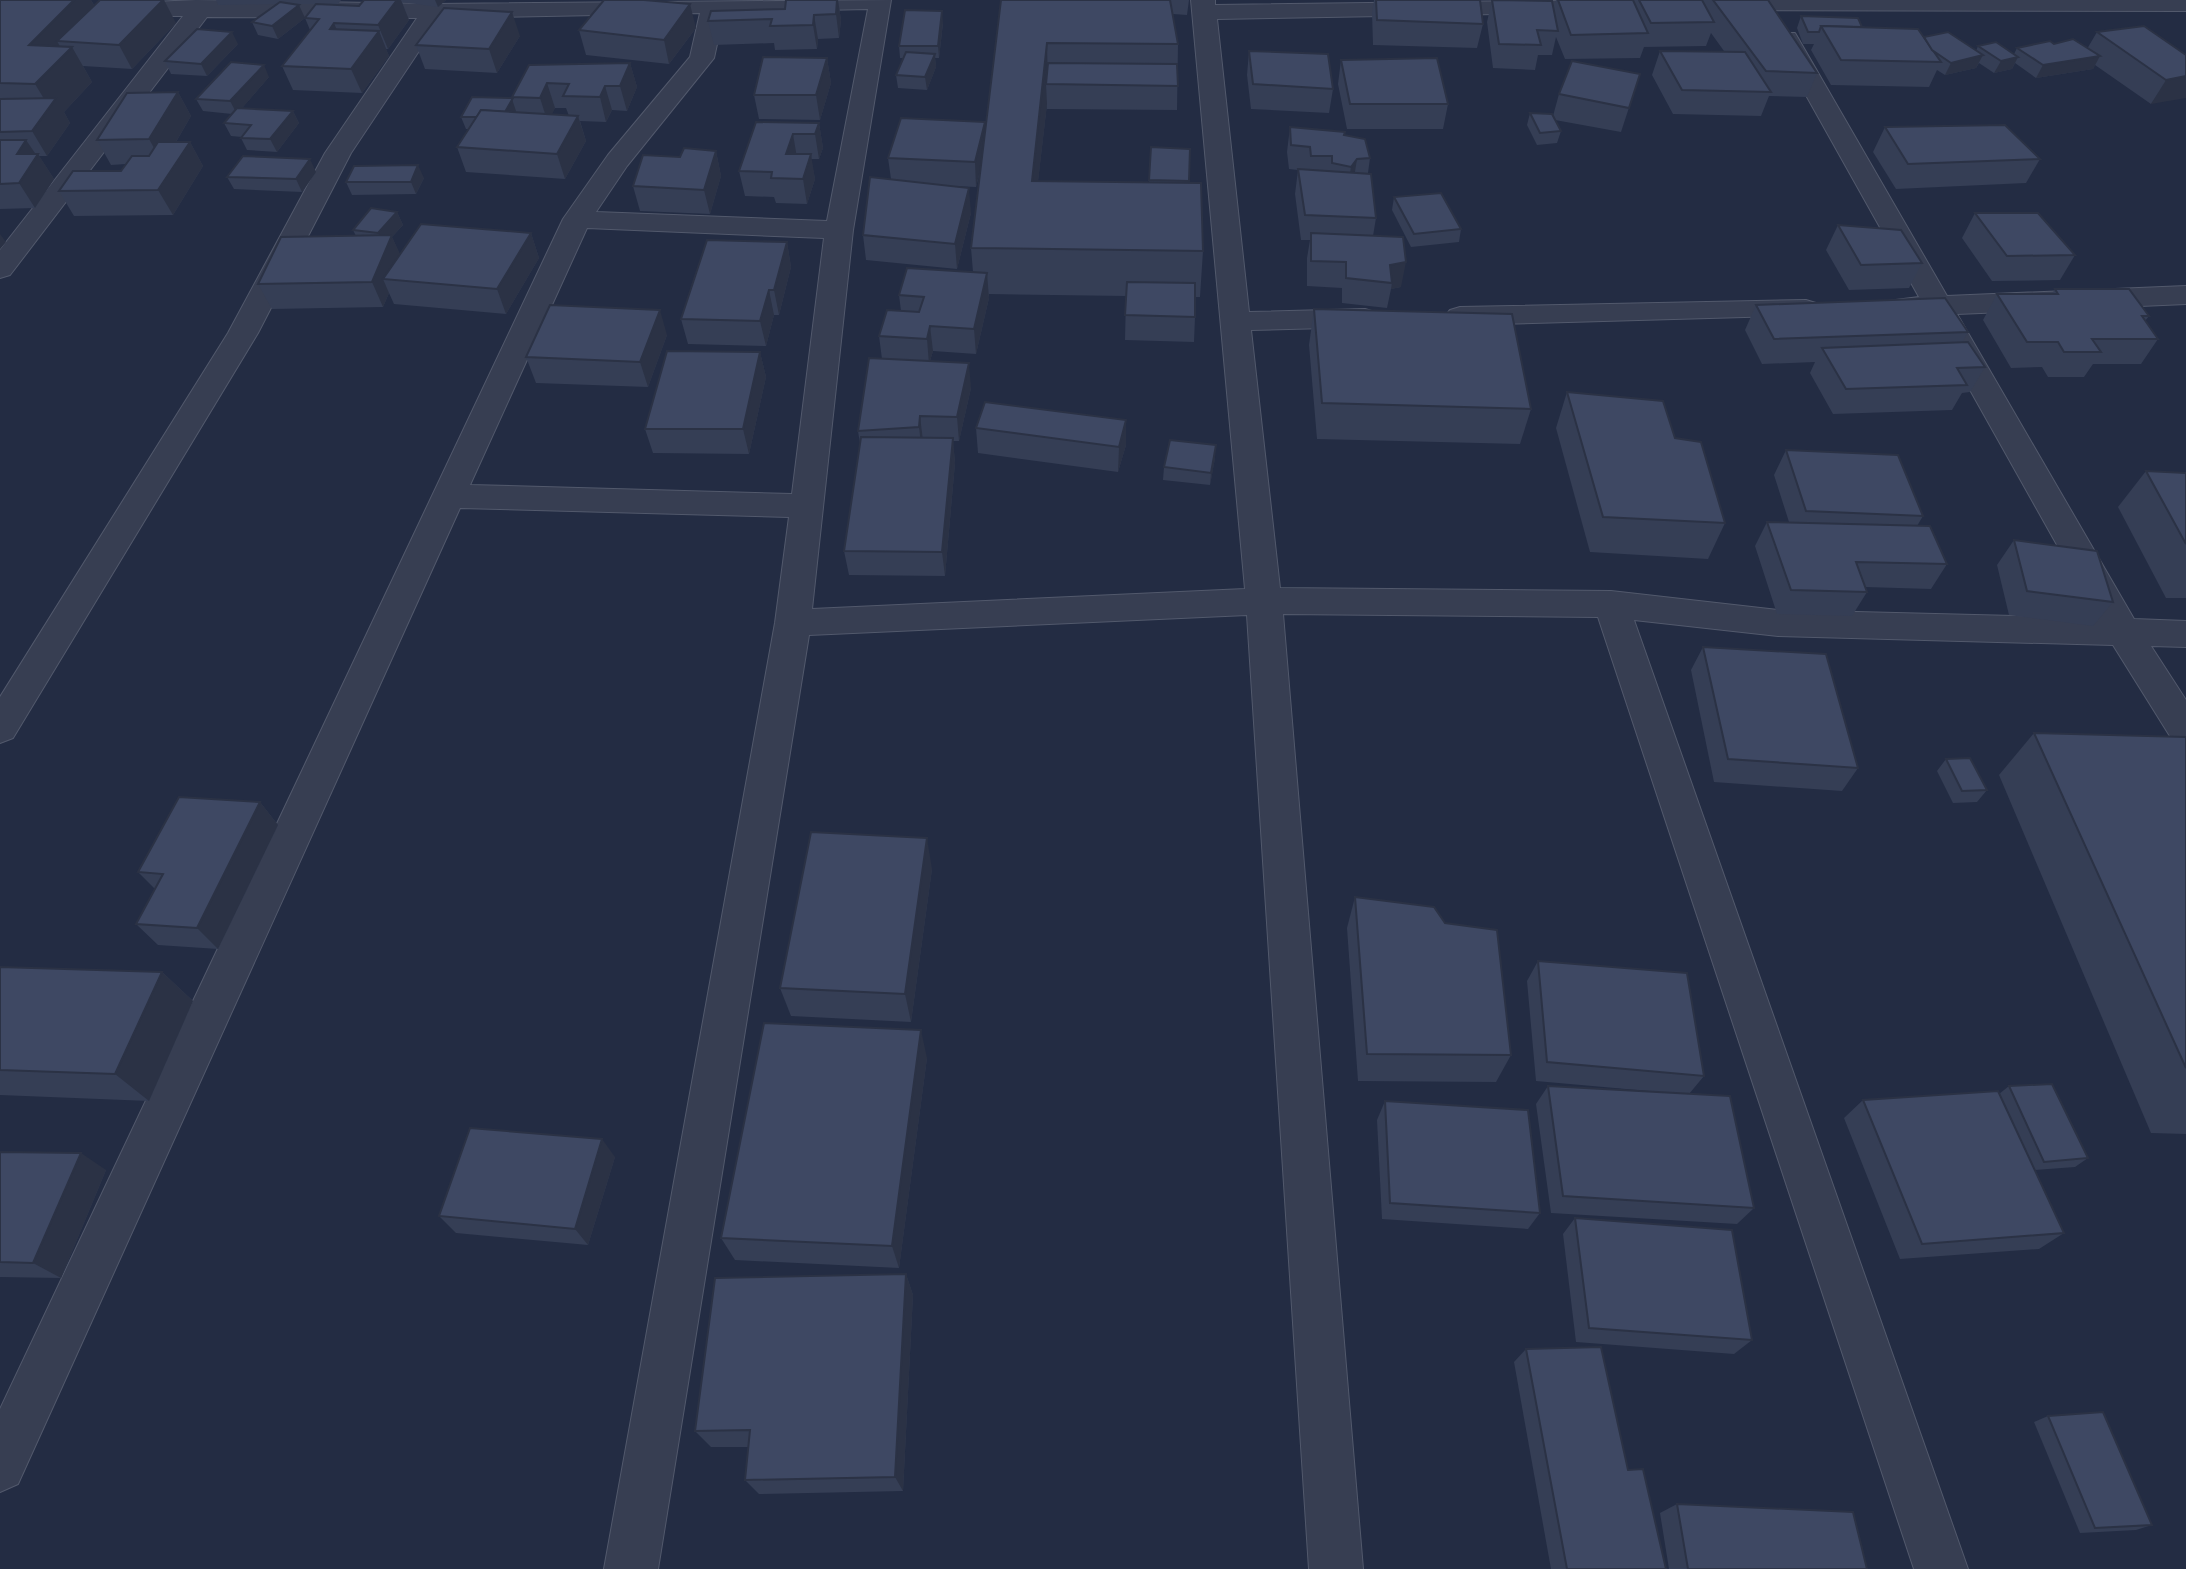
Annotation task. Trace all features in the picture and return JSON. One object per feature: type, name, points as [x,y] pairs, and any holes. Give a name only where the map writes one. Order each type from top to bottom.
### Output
[{"type":"street","points":[[1697,3],[1765,1],[2186,4]]},
{"type":"street","points":[[1765,1],[2123,634],[2186,731]]},
{"type":"street","points":[[91,9],[204,5],[434,11],[571,4],[713,7],[881,2],[839,230],[793,622],[631,1569]]},
{"type":"street","points":[[0,269],[204,5]]},
{"type":"street","points":[[1336,1569],[1264,601],[1203,6],[1628,5]]},
{"type":"street","points":[[0,1466],[577,219],[617,160],[702,58],[713,7]]},
{"type":"street","points":[[0,728],[243,333],[338,152],[434,11]]},
{"type":"street","points":[[577,219],[839,230]]},
{"type":"street","points":[[1432,317],[1936,306],[2186,295]]},
{"type":"street","points":[[1237,321],[1390,318]]},
{"type":"street","points":[[449,496],[806,506]]},
{"type":"street","points":[[793,622],[1264,601],[1611,604],[1778,623],[2186,634]]},
{"type":"street","points":[[1611,604],[1941,1569]]},
{"type":"building","points":[[0,0],[74,0],[29,45],[72,47],[35,84],[0,83]]},
{"type":"building","points":[[100,0],[163,0],[119,45],[57,41]]},
{"type":"building","points":[[364,0],[397,0],[378,25],[334,23],[330,29],[379,31],[351,69],[282,66],[319,19],[305,18],[316,4],[359,6]]},
{"type":"building","points":[[604,0],[690,4],[664,40],[579,30]]},
{"type":"building","points":[[786,0],[837,0],[836,14],[814,15],[813,25],[770,26],[772,19],[708,21],[711,11],[785,9]]},
{"type":"building","points":[[1001,0],[1170,0],[1178,44],[1047,43],[1032,181],[1201,183],[1203,251],[971,248]]},
{"type":"building","points":[[1376,0],[1480,0],[1483,24],[1377,20]]},
{"type":"building","points":[[1492,0],[1552,1],[1558,31],[1537,30],[1541,45],[1499,44]]},
{"type":"building","points":[[1558,0],[1633,0],[1648,33],[1571,35]]},
{"type":"building","points":[[1639,0],[1702,0],[1714,22],[1651,23]]},
{"type":"building","points":[[1713,0],[1768,0],[1817,73],[1766,71]]},
{"type":"building","points":[[280,2],[299,5],[272,26],[252,22]]},
{"type":"building","points":[[444,8],[512,12],[489,49],[416,45]]},
{"type":"building","points":[[905,10],[942,11],[938,46],[899,46]]},
{"type":"building","points":[[1801,16],[1858,18],[1862,27],[1821,26],[1819,32],[1808,32]]},
{"type":"building","points":[[1821,26],[1918,29],[1941,62],[1841,60]]},
{"type":"building","points":[[2144,26],[2186,55],[2186,76],[2166,80],[2097,32]]},
{"type":"building","points":[[197,29],[232,32],[201,64],[165,61]]},
{"type":"building","points":[[1948,32],[1983,55],[1951,63],[1932,50],[1924,37]]},
{"type":"building","points":[[2073,39],[2100,56],[2043,65],[2017,48],[2050,41],[2054,44]]},
{"type":"building","points":[[1996,42],[2018,57],[2001,61],[1978,46]]},
{"type":"building","points":[[1249,51],[1328,54],[1333,89],[1253,84]]},
{"type":"building","points":[[1660,51],[1745,52],[1771,92],[1682,90]]},
{"type":"building","points":[[906,52],[935,54],[925,77],[896,75]]},
{"type":"building","points":[[763,57],[827,58],[816,95],[754,95]]},
{"type":"building","points":[[1437,58],[1448,104],[1350,104],[1341,60]]},
{"type":"building","points":[[1572,61],[1640,74],[1629,108],[1559,94]]},
{"type":"building","points":[[231,62],[264,65],[230,101],[196,99]]},
{"type":"building","points":[[630,63],[620,86],[605,86],[600,97],[563,96],[569,84],[547,83],[540,98],[512,97],[529,65]]},
{"type":"building","points":[[1048,63],[1177,64],[1178,86],[1046,84]]},
{"type":"building","points":[[178,92],[149,139],[97,140],[127,93]]},
{"type":"building","points":[[472,97],[513,98],[505,112],[481,110],[477,117],[461,117]]},
{"type":"building","points":[[56,98],[32,131],[0,132],[0,99]]},
{"type":"building","points":[[237,108],[293,111],[270,139],[241,138],[251,125],[224,123]]},
{"type":"building","points":[[481,110],[578,116],[557,154],[457,147]]},
{"type":"building","points":[[1530,113],[1552,114],[1561,131],[1540,133]]},
{"type":"building","points":[[901,118],[985,122],[975,162],[888,158]]},
{"type":"building","points":[[756,122],[819,123],[815,134],[793,134],[786,154],[811,154],[803,179],[771,178],[772,172],[739,171]]},
{"type":"building","points":[[2005,125],[2040,159],[1908,164],[1885,127]]},
{"type":"building","points":[[1290,127],[1345,132],[1344,135],[1365,139],[1370,158],[1357,159],[1351,167],[1332,163],[1332,156],[1311,156],[1310,147],[1291,145]]},
{"type":"building","points":[[0,140],[26,140],[17,154],[38,154],[19,183],[0,184]]},
{"type":"building","points":[[158,142],[190,142],[158,190],[59,191],[73,171],[121,171],[132,156],[149,156]]},
{"type":"building","points":[[1151,147],[1190,149],[1189,181],[1149,180]]},
{"type":"building","points":[[684,148],[716,151],[704,190],[633,186],[643,155],[680,157]]},
{"type":"building","points":[[243,156],[310,159],[296,179],[227,177]]},
{"type":"building","points":[[418,165],[411,182],[346,182],[354,166]]},
{"type":"building","points":[[1298,169],[1371,174],[1376,218],[1305,215]]},
{"type":"building","points":[[870,177],[969,188],[955,244],[863,235]]},
{"type":"building","points":[[1441,193],[1461,229],[1414,234],[1394,197]]},
{"type":"building","points":[[371,208],[397,212],[378,233],[353,230]]},
{"type":"building","points":[[1975,213],[2038,213],[2075,255],[2007,256]]},
{"type":"building","points":[[421,224],[531,233],[497,289],[383,279]]},
{"type":"building","points":[[1838,225],[1901,230],[1922,263],[1861,265]]},
{"type":"building","points":[[1311,233],[1403,237],[1406,262],[1390,265],[1392,283],[1346,278],[1346,262],[1311,261]]},
{"type":"building","points":[[392,235],[372,282],[258,284],[281,237]]},
{"type":"building","points":[[707,240],[787,242],[774,290],[769,290],[760,321],[681,319]]},
{"type":"building","points":[[907,268],[987,273],[974,329],[930,326],[927,339],[879,336],[887,310],[919,312],[924,297],[899,295]]},
{"type":"building","points":[[1127,282],[1195,283],[1195,317],[1125,315]]},
{"type":"building","points":[[2055,289],[2129,289],[2149,316],[2142,316],[2158,339],[2092,339],[2101,352],[2064,352],[2058,342],[2027,342],[1997,294],[2058,294]]},
{"type":"building","points":[[1945,298],[1968,332],[1774,339],[1756,305]]},
{"type":"building","points":[[550,305],[660,310],[640,362],[526,357]]},
{"type":"building","points":[[1314,309],[1512,314],[1531,409],[1322,403]]},
{"type":"building","points":[[1968,342],[1985,367],[1957,368],[1967,385],[1846,389],[1822,348]]},
{"type":"building","points":[[667,351],[760,352],[743,429],[645,429]]},
{"type":"building","points":[[869,358],[969,363],[957,417],[920,416],[919,427],[858,431]]},
{"type":"building","points":[[1567,392],[1663,401],[1675,438],[1701,442],[1725,523],[1603,517]]},
{"type":"building","points":[[985,402],[1126,420],[1119,447],[976,428]]},
{"type":"building","points":[[861,437],[953,438],[942,552],[844,551]]},
{"type":"building","points":[[1170,440],[1216,445],[1211,473],[1164,467]]},
{"type":"building","points":[[1786,450],[1898,455],[1923,516],[1806,511]]},
{"type":"building","points":[[2146,471],[2186,473],[2186,544]]},
{"type":"building","points":[[1767,522],[1930,526],[1947,564],[1856,562],[1867,592],[1791,590]]},
{"type":"building","points":[[2014,540],[2097,551],[2113,602],[2027,591]]},
{"type":"building","points":[[1703,647],[1826,654],[1858,768],[1728,759]]},
{"type":"building","points":[[2034,733],[2186,737],[2186,1068]]},
{"type":"building","points":[[1970,758],[1987,790],[1962,791],[1946,759]]},
{"type":"building","points":[[179,797],[260,802],[197,928],[136,924],[163,874],[138,872]]},
{"type":"building","points":[[811,832],[927,838],[905,994],[780,988]]},
{"type":"building","points":[[1355,897],[1434,907],[1445,923],[1497,930],[1511,1055],[1367,1054]]},
{"type":"building","points":[[1538,961],[1687,973],[1704,1076],[1547,1062]]},
{"type":"building","points":[[0,967],[162,972],[115,1074],[0,1070]]},
{"type":"building","points":[[764,1023],[921,1030],[892,1246],[721,1238]]},
{"type":"building","points":[[2052,1084],[2088,1158],[2044,1162],[2009,1086]]},
{"type":"building","points":[[1548,1086],[1730,1096],[1754,1208],[1563,1196]]},
{"type":"building","points":[[1998,1091],[2064,1233],[1922,1244],[1863,1100]]},
{"type":"building","points":[[1385,1101],[1528,1110],[1540,1213],[1390,1203]]},
{"type":"building","points":[[470,1128],[602,1139],[575,1229],[439,1216]]},
{"type":"building","points":[[0,1152],[81,1153],[33,1263],[0,1262]]},
{"type":"building","points":[[1575,1218],[1732,1230],[1752,1340],[1589,1328]]},
{"type":"building","points":[[906,1274],[895,1477],[745,1480],[750,1430],[695,1431],[715,1278]]},
{"type":"building","points":[[1601,1347],[1628,1470],[1643,1469],[1666,1569],[1567,1569],[1526,1349]]},
{"type":"building","points":[[2103,1412],[2152,1525],[2095,1528],[2048,1416]]},
{"type":"building","points":[[1677,1504],[1853,1512],[1867,1569],[1688,1569]]}]
